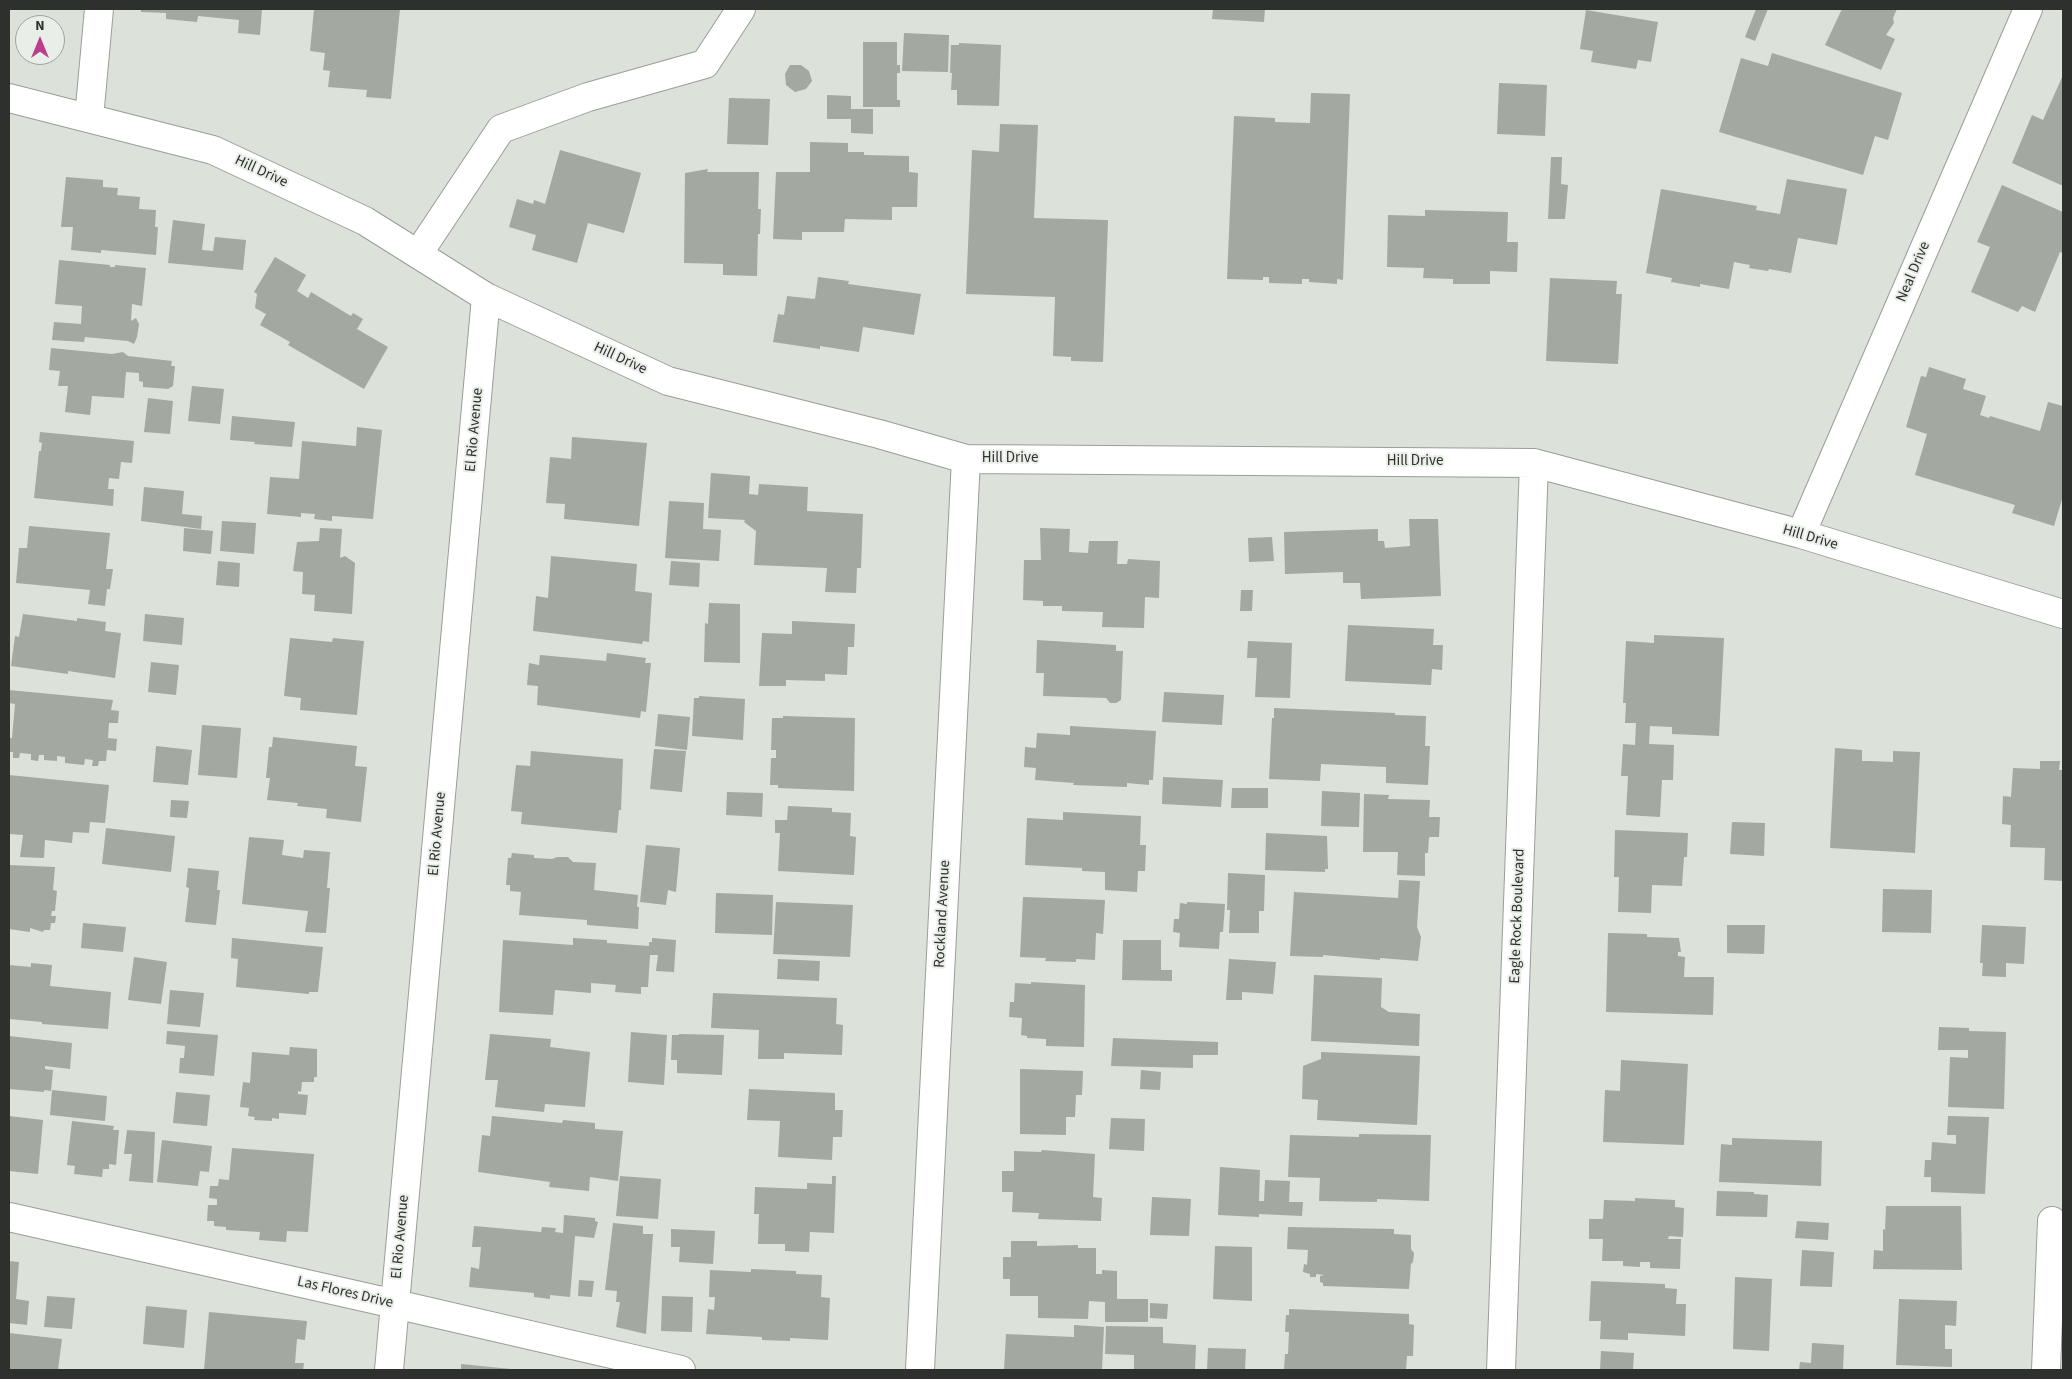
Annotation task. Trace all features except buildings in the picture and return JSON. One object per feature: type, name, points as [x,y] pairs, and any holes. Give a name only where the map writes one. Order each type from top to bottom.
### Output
[{"type":"street","points":[[89,118],[99,9]]},
{"type":"street","points":[[418,254],[502,129],[588,97],[705,64],[741,9]]},
{"type":"street","name":"Neal Drive","points":[[1800,534],[2028,9]]},
{"type":"street","name":"Hill Drive","points":[[9,98],[213,150],[365,221],[486,297],[668,381],[878,434],[966,459],[1534,462],[1800,534],[2063,614]]},
{"type":"street","name":"El Rio Avenue","points":[[389,1370],[486,297]]},
{"type":"street","name":"Rockland Avenue","points":[[920,1370],[966,459]]},
{"type":"street","name":"Eagle Rock Boulevard","points":[[1501,1370],[1534,462]]},
{"type":"street","name":"Las Flores Drive","points":[[9,1217],[681,1370]]},
{"type":"street","points":[[2046,1370],[2052,1221]]}]
